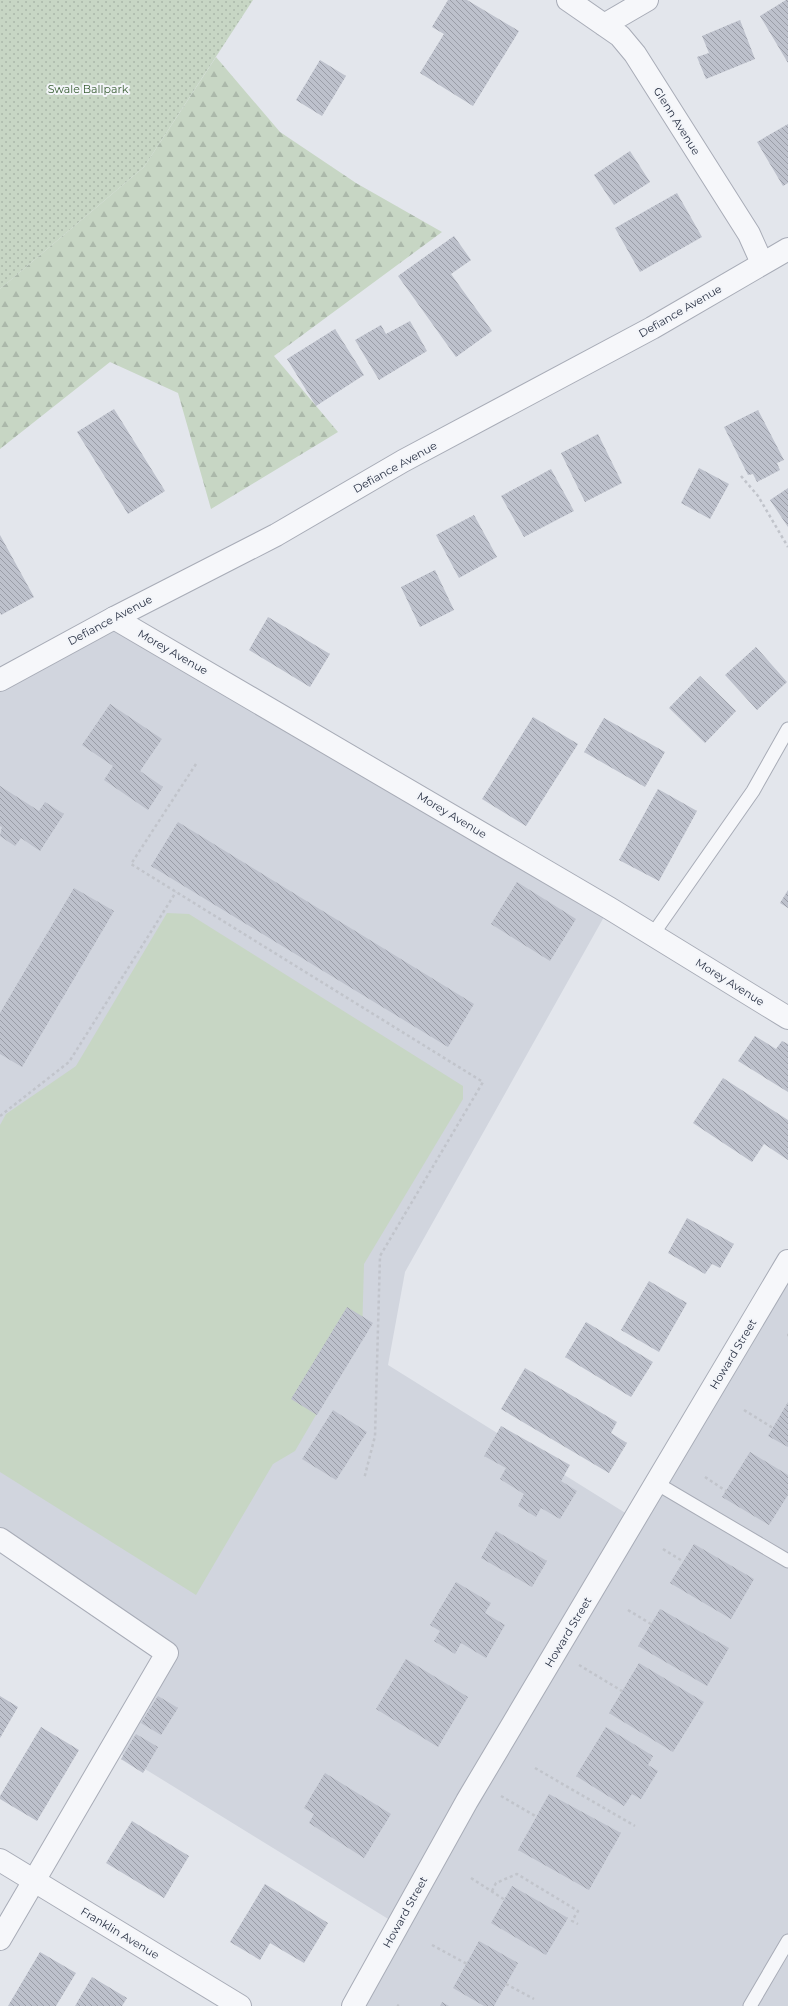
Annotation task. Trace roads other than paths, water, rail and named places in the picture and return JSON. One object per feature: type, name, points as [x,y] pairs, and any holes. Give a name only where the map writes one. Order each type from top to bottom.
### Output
[{"type":"street","name":"Glenn Avenue","points":[[568,0],[620,36],[635,54],[749,234],[762,263]]},
{"type":"street","points":[[604,25],[647,0]]},
{"type":"street","name":"Defiance Avenue","points":[[0,680],[114,618],[276,535],[403,461],[652,328],[762,263],[787,252]]},
{"type":"street","name":"Morey Avenue","points":[[114,618],[653,934],[788,1018]]},
{"type":"street","name":"Howard Street","points":[[353,2006],[479,1782],[788,1261]]},
{"type":"street","points":[[0,1539],[167,1653],[0,1939]]},
{"type":"street","name":"Franklin Avenue","points":[[0,1860],[240,2006]]},
{"type":"lane","points":[[653,934],[753,792],[788,729]]},
{"type":"lane","points":[[656,1483],[788,1561]]},
{"type":"lane","points":[[750,2006],[788,1941]]},
{"type":"park label","name":"Swale Ballpark","points":[[88,89]]}]
